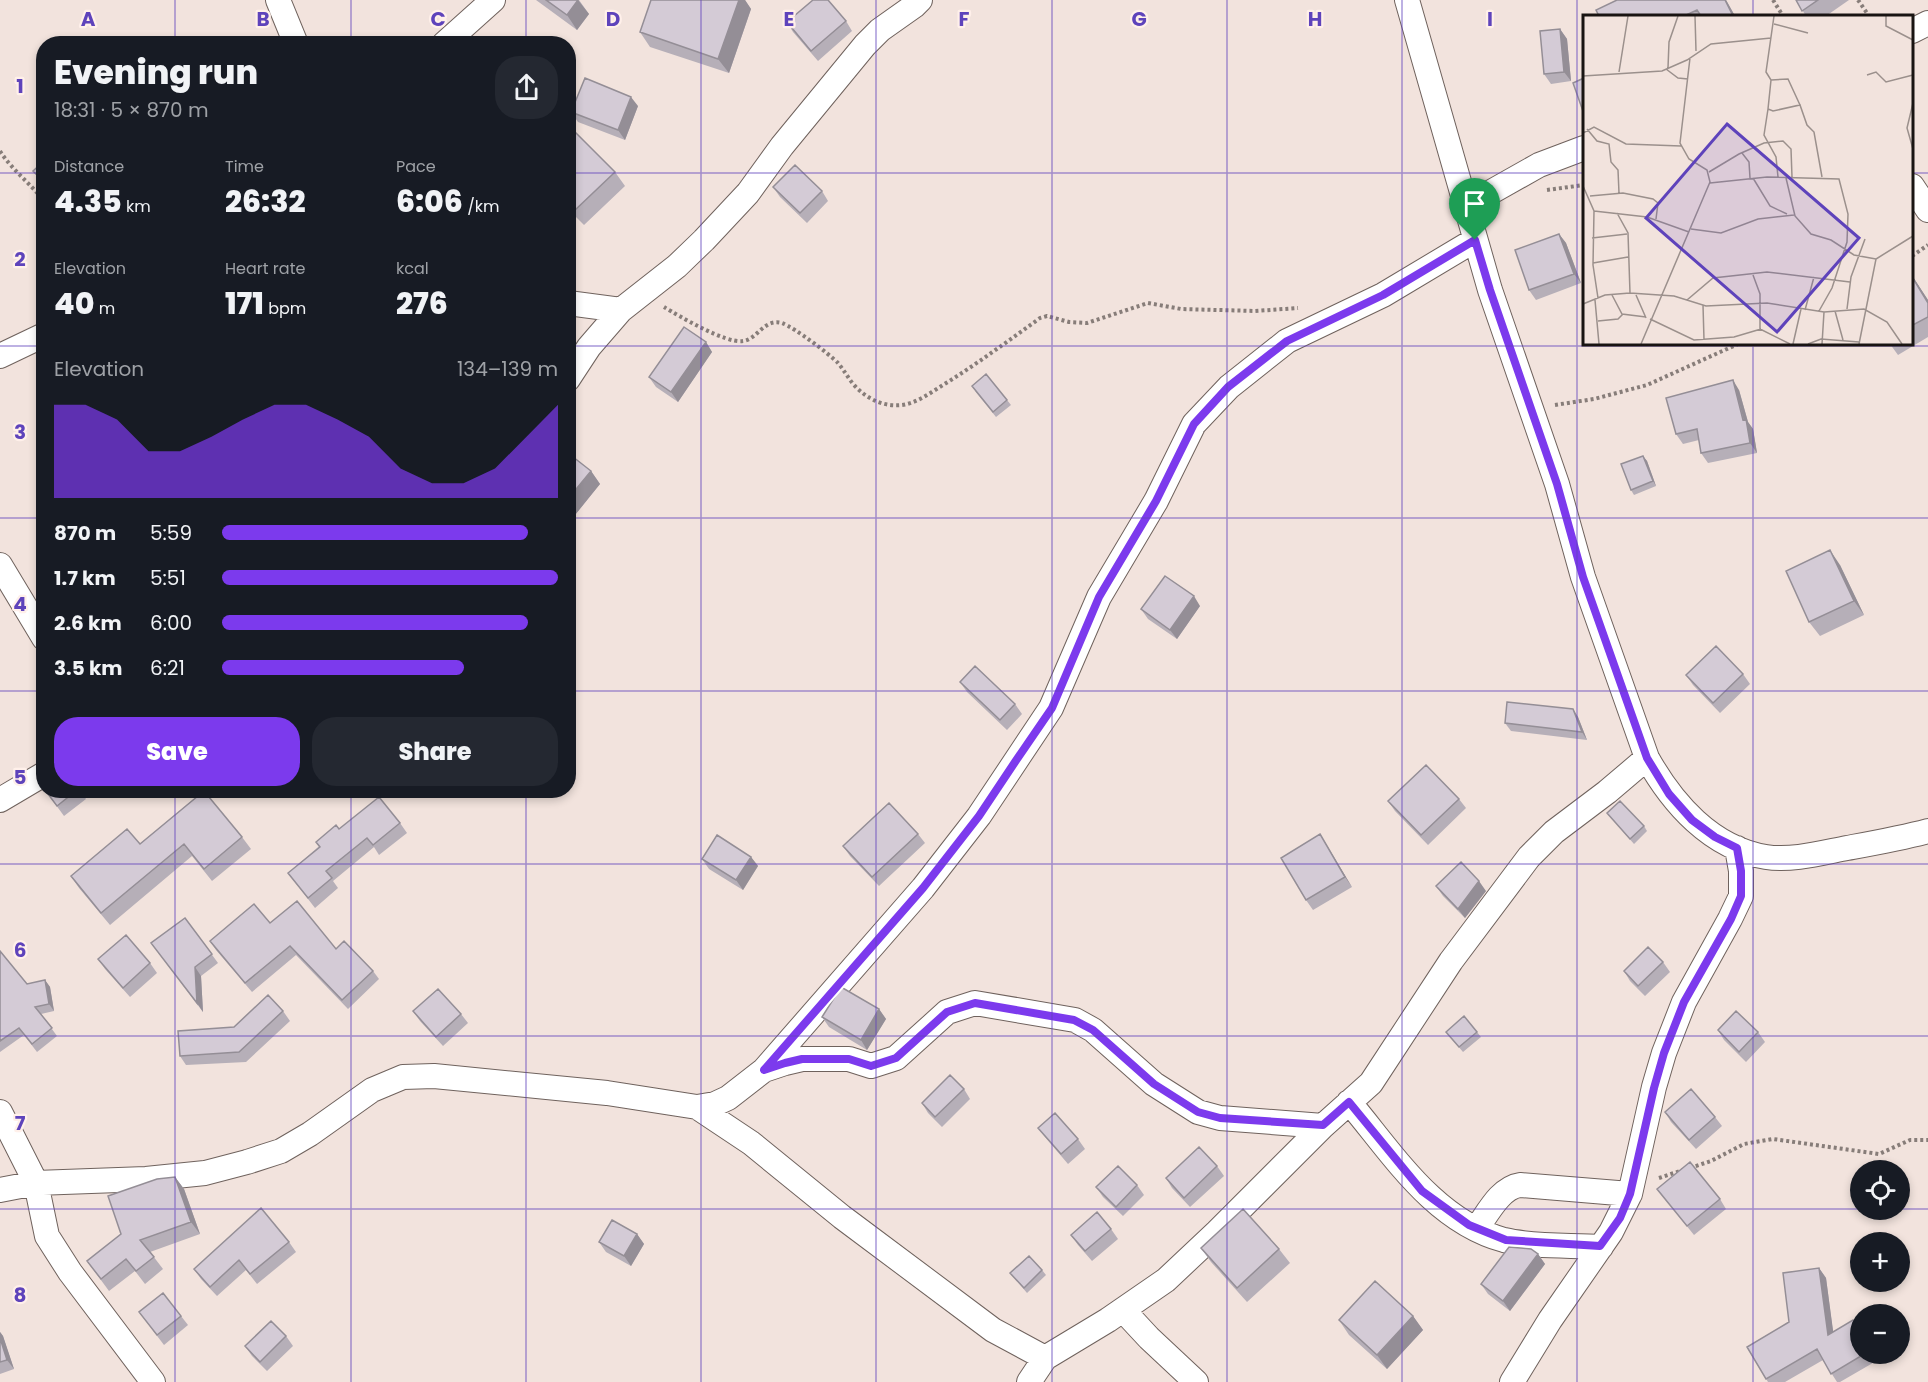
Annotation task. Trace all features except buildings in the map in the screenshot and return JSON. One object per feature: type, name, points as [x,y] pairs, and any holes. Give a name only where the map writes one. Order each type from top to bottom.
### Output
[{"type":"street","points":[[278,0],[293,36]]},
{"type":"street","points":[[453,36],[493,0]]},
{"type":"street","points":[[576,367],[589,347],[621,310],[704,240],[742,200],[782,146],[865,45],[880,30],[920,0]]},
{"type":"street","points":[[1407,0],[1490,290],[1557,484],[1583,577],[1647,758],[1669,794],[1692,820],[1715,837],[1737,848],[1767,857],[1807,855],[1928,831]]},
{"type":"street","points":[[1913,30],[1928,22]]},
{"type":"street","points":[[1466,203],[1484,196],[1539,165],[1583,148]]},
{"type":"street","points":[[1913,189],[1928,210]]},
{"type":"street","points":[[0,1190],[36,1183],[146,1179],[205,1173],[247,1162],[281,1151],[310,1134],[372,1090],[403,1077],[434,1076],[607,1093],[698,1107],[715,1104],[728,1098],[764,1070],[923,888],[979,816],[1052,708],[1099,597],[1156,501],[1194,424],[1228,387],[1287,341],[1383,295],[1475,240]]},
{"type":"street","points":[[576,304],[621,310]]},
{"type":"street","points":[[0,356],[36,339]]},
{"type":"street","points":[[0,565],[36,625]]},
{"type":"street","points":[[1029,1382],[1045,1359],[1166,1280],[1225,1225],[1323,1125],[1363,1091],[1377,1075],[1451,961],[1529,856],[1554,832],[1647,758]]},
{"type":"street","points":[[0,800],[36,779]]},
{"type":"street","points":[[1512,1382],[1533,1345],[1620,1218],[1631,1189],[1664,1053],[1684,1002],[1731,919],[1741,896],[1741,871],[1737,848]]},
{"type":"street","points":[[764,1070],[802,1059],[849,1059],[871,1066],[896,1058],[947,1012],[975,1003],[1074,1020],[1093,1030],[1154,1084],[1198,1112],[1220,1118],[1323,1125]]},
{"type":"street","points":[[1349,1102],[1422,1191],[1454,1215],[1506,1240],[1600,1246]]},
{"type":"street","points":[[698,1107],[752,1143],[842,1217],[993,1330],[1045,1359]]},
{"type":"street","points":[[0,1112],[36,1183],[47,1236],[70,1272],[153,1382]]},
{"type":"street","points":[[1477,1228],[1502,1194],[1512,1186],[1631,1189]]},
{"type":"street","points":[[1123,1310],[1196,1382]]},
{"type":"path","points":[[1773,0],[1782,15]]},
{"type":"path","points":[[1858,0],[1868,15]]},
{"type":"path","points":[[0,151],[11,168],[36,191]]},
{"type":"path","points":[[1913,255],[1928,245]]},
{"type":"path","points":[[641,295],[726,339],[739,342],[751,339],[766,325],[782,323],[839,364],[860,392],[870,400],[889,405],[904,405],[923,398],[972,368],[1040,318],[1047,316],[1069,322],[1087,322],[1148,303],[1181,309],[1255,311],[1307,307],[1343,313]]},
{"type":"path","points":[[1530,408],[1594,399],[1647,386],[1736,345]]},
{"type":"path","points":[[1631,1189],[1697,1166],[1744,1144],[1758,1141],[1784,1139],[1833,1149],[1879,1154],[1910,1140],[1928,1140]]},
{"type":"route","points":[[1475,240],[1557,484],[1583,577],[1647,758],[1669,794],[1692,820],[1715,837],[1737,848],[1741,871],[1741,896],[1731,919],[1684,1002],[1664,1053],[1630,1194],[1620,1218],[1600,1246],[1506,1240],[1469,1225],[1422,1191],[1349,1102],[1323,1125],[1258,1122],[1220,1118],[1198,1112],[1154,1084],[1093,1030],[1060,1016],[975,1003],[947,1012],[896,1058],[871,1066],[849,1059],[802,1059],[764,1070],[923,888],[979,816],[1052,708],[1099,597],[1127,546],[1156,501],[1194,424],[1228,387],[1287,341],[1383,295],[1475,240]]}]
